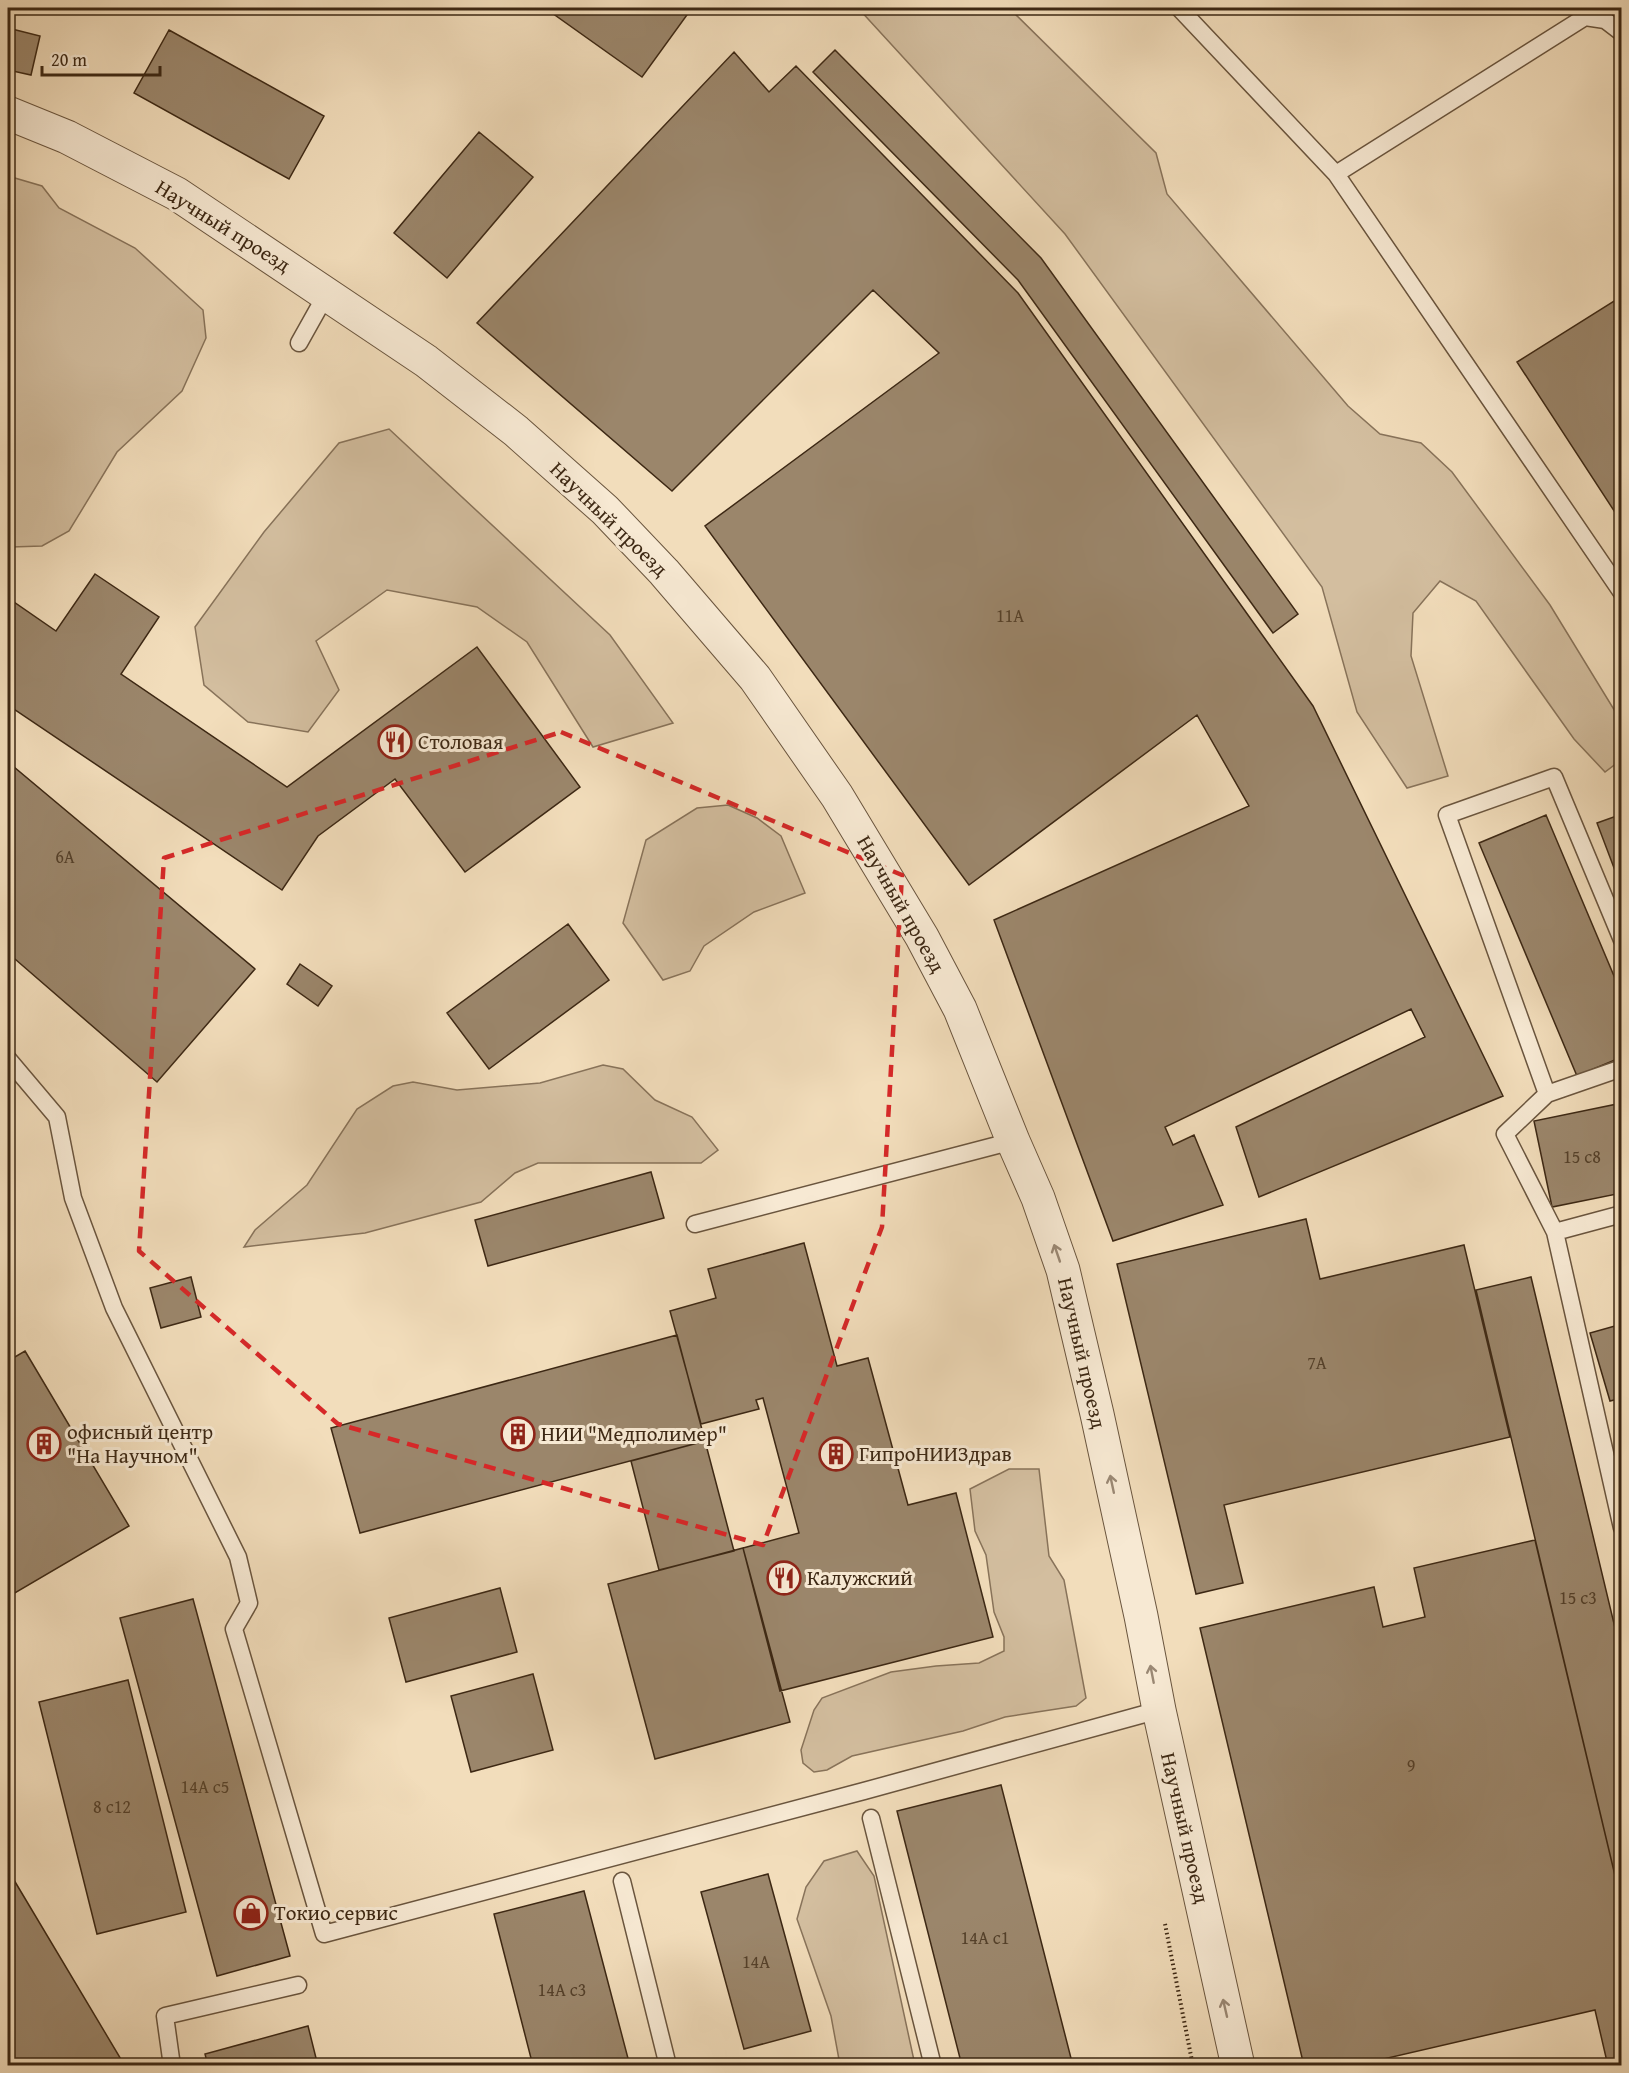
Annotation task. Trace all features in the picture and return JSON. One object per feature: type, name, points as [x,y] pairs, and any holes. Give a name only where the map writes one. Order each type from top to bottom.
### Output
[{"type":"street","name":"Научный проезд","points":[[8,113],[67,137],[177,194],[426,361],[498,417],[605,510],[664,572],[755,678],[837,796],[922,937],[960,1009],[1038,1198],[1062,1270],[1109,1470],[1141,1616],[1158,1710],[1238,2066]]},
{"type":"lane","points":[[1179,8],[1336,174],[1622,593]]},
{"type":"lane","points":[[1336,174],[1585,17],[1605,20],[1622,33]]},
{"type":"lane","points":[[299,343],[327,293]]},
{"type":"lane","points":[[1547,1094],[1447,815],[1554,777],[1622,940]]},
{"type":"lane","points":[[8,1059],[57,1117],[73,1198],[114,1308],[238,1557],[249,1603],[234,1629],[324,1934],[875,1788],[1158,1710]]},
{"type":"lane","points":[[1622,1068],[1547,1094],[1505,1134],[1555,1232],[1622,1528]]},
{"type":"lane","points":[[695,1224],[1013,1141]]},
{"type":"lane","points":[[1555,1232],[1622,1214]]},
{"type":"lane","points":[[871,1818],[933,2066]]},
{"type":"lane","points":[[622,1881],[668,2066]]},
{"type":"lane","points":[[172,2066],[165,2016],[298,1985]]},
{"type":"highlighted area","points":[[561,732],[902,875],[882,1227],[763,1545],[338,1424],[139,1251],[164,858]]},
{"type":"shaded area","points":[[858,8],[1009,8],[1156,153],[1167,194],[1348,406],[1380,434],[1421,443],[1452,472],[1550,605],[1621,721],[1621,760],[1605,772],[1574,739],[1476,601],[1440,581],[1413,613],[1411,656],[1448,776],[1407,788],[1357,712],[1322,587],[1065,234]]},
{"type":"shaded area","points":[[8,176],[42,186],[59,208],[135,248],[203,310],[206,338],[182,391],[117,452],[69,531],[42,546],[11,547],[8,545]]},
{"type":"shaded area","points":[[389,429],[610,635],[673,723],[593,747],[527,642],[477,607],[387,590],[316,641],[339,690],[308,732],[248,722],[204,685],[195,627],[264,532],[339,443]]},
{"type":"shaded area","points":[[728,805],[757,818],[781,836],[805,893],[754,912],[704,946],[690,971],[663,980],[623,923],[646,840],[697,808]]},
{"type":"shaded area","points":[[603,1065],[623,1069],[655,1100],[692,1117],[718,1150],[701,1163],[538,1163],[515,1173],[481,1202],[365,1233],[244,1247],[255,1230],[307,1185],[357,1109],[393,1086],[413,1082],[457,1090],[540,1083]]},
{"type":"shaded area","points":[[1009,1469],[1039,1469],[1049,1556],[1064,1580],[1086,1698],[1076,1706],[1005,1717],[963,1731],[852,1756],[827,1770],[814,1772],[803,1763],[801,1750],[814,1710],[822,1698],[891,1672],[979,1663],[1004,1651],[1004,1637],[994,1612],[986,1555],[975,1531],[970,1489]]},
{"type":"shaded area","points":[[857,1851],[874,1876],[915,2065],[840,2065],[831,2016],[797,1919],[806,1887],[824,1861]]},
{"type":"building","points":[[545,8],[692,8],[642,77]]},
{"type":"building","points":[[8,28],[40,36],[31,75],[8,70]]},
{"type":"building","points":[[169,30],[324,116],[289,179],[134,93]]},
{"type":"building","points":[[835,50],[1041,258],[1298,614],[1273,633],[1018,280],[813,72]]},
{"type":"building","points":[[734,52],[769,92],[796,66],[1018,293],[1313,706],[1503,1096],[1259,1197],[1236,1127],[1425,1037],[1411,1009],[1165,1127],[1173,1145],[1194,1135],[1223,1205],[1113,1241],[994,920],[1249,806],[1197,715],[969,885],[705,526],[939,353],[873,290],[672,491],[477,323]]},
{"type":"building","points":[[479,132],[533,177],[447,278],[394,233]]},
{"type":"building","points":[[1622,296],[1622,523],[1517,362]]},
{"type":"building","points":[[95,574],[159,617],[121,674],[287,787],[477,647],[580,787],[465,872],[395,779],[318,836],[282,890],[8,705],[8,598],[56,631]]},
{"type":"building","points":[[8,762],[255,969],[157,1082],[8,953]]},
{"type":"building","points":[[1622,814],[1622,889],[1597,823]]},
{"type":"building","points":[[1546,815],[1622,995],[1622,1057],[1577,1076],[1479,843]]},
{"type":"building","points":[[568,924],[609,980],[489,1069],[447,1013]]},
{"type":"building","points":[[300,964],[332,986],[318,1006],[287,984]]},
{"type":"building","points":[[1622,1103],[1622,1193],[1552,1207],[1534,1121]]},
{"type":"building","points":[[651,1172],[664,1218],[488,1266],[475,1220]]},
{"type":"building","points":[[1306,1219],[1320,1279],[1464,1245],[1510,1437],[1224,1505],[1243,1583],[1196,1594],[1117,1264]]},
{"type":"building","name":"ГипроНИИЗдрав","points":[[804,1243],[837,1366],[868,1358],[908,1505],[956,1493],[993,1637],[780,1691],[743,1548],[799,1533],[763,1398],[756,1400],[759,1409],[701,1424],[670,1311],[716,1298],[708,1269]]},
{"type":"building","points":[[191,1277],[201,1317],[161,1328],[150,1288]]},
{"type":"building","points":[[1531,1277],[1622,1657],[1622,1905],[1476,1290]]},
{"type":"building","points":[[1622,1324],[1622,1398],[1610,1401],[1590,1333]]},
{"type":"building","name":"НИИ \"Медполимер\"","points":[[677,1335],[705,1441],[360,1533],[331,1428]]},
{"type":"building","name":"офисный центр \"На Научном\"","points":[[25,1351],[129,1526],[8,1597],[8,1361]]},
{"type":"building","points":[[705,1441],[734,1551],[659,1570],[631,1461]]},
{"type":"building","points":[[1535,1540],[1622,1905],[1622,2066],[1608,2066],[1595,2010],[1379,2060],[1380,2066],[1304,2066],[1200,1628],[1374,1587],[1383,1627],[1425,1617],[1414,1568]]},
{"type":"building","points":[[743,1548],[790,1722],[655,1759],[608,1584]]},
{"type":"building","points":[[500,1588],[517,1652],[406,1682],[389,1618]]},
{"type":"building","points":[[193,1599],[290,1956],[217,1976],[120,1618]]},
{"type":"building","points":[[533,1674],[553,1750],[471,1772],[451,1696]]},
{"type":"building","points":[[128,1680],[186,1912],[97,1934],[39,1702]]},
{"type":"building","points":[[1001,1785],[1073,2066],[962,2066],[897,1811]]},
{"type":"building","points":[[8,1870],[125,2066],[8,2066]]},
{"type":"building","points":[[768,1874],[811,2031],[744,2049],[701,1892]]},
{"type":"building","points":[[584,1891],[630,2066],[533,2066],[494,1914]]},
{"type":"building","points":[[308,2026],[318,2066],[208,2066],[205,2054]]},
{"type":"place","name":"Столовая","points":[[395,742]]},
{"type":"place","name":"НИИ \"Медполимер\"","points":[[518,1434]]},
{"type":"place","name":"офисный центр \"На Научном\"","points":[[44,1444]]},
{"type":"place","name":"ГипроНИИЗдрав","points":[[836,1454]]},
{"type":"place","name":"Калужский","points":[[784,1578]]},
{"type":"place","name":"Токио сервис","points":[[251,1913]]}]
